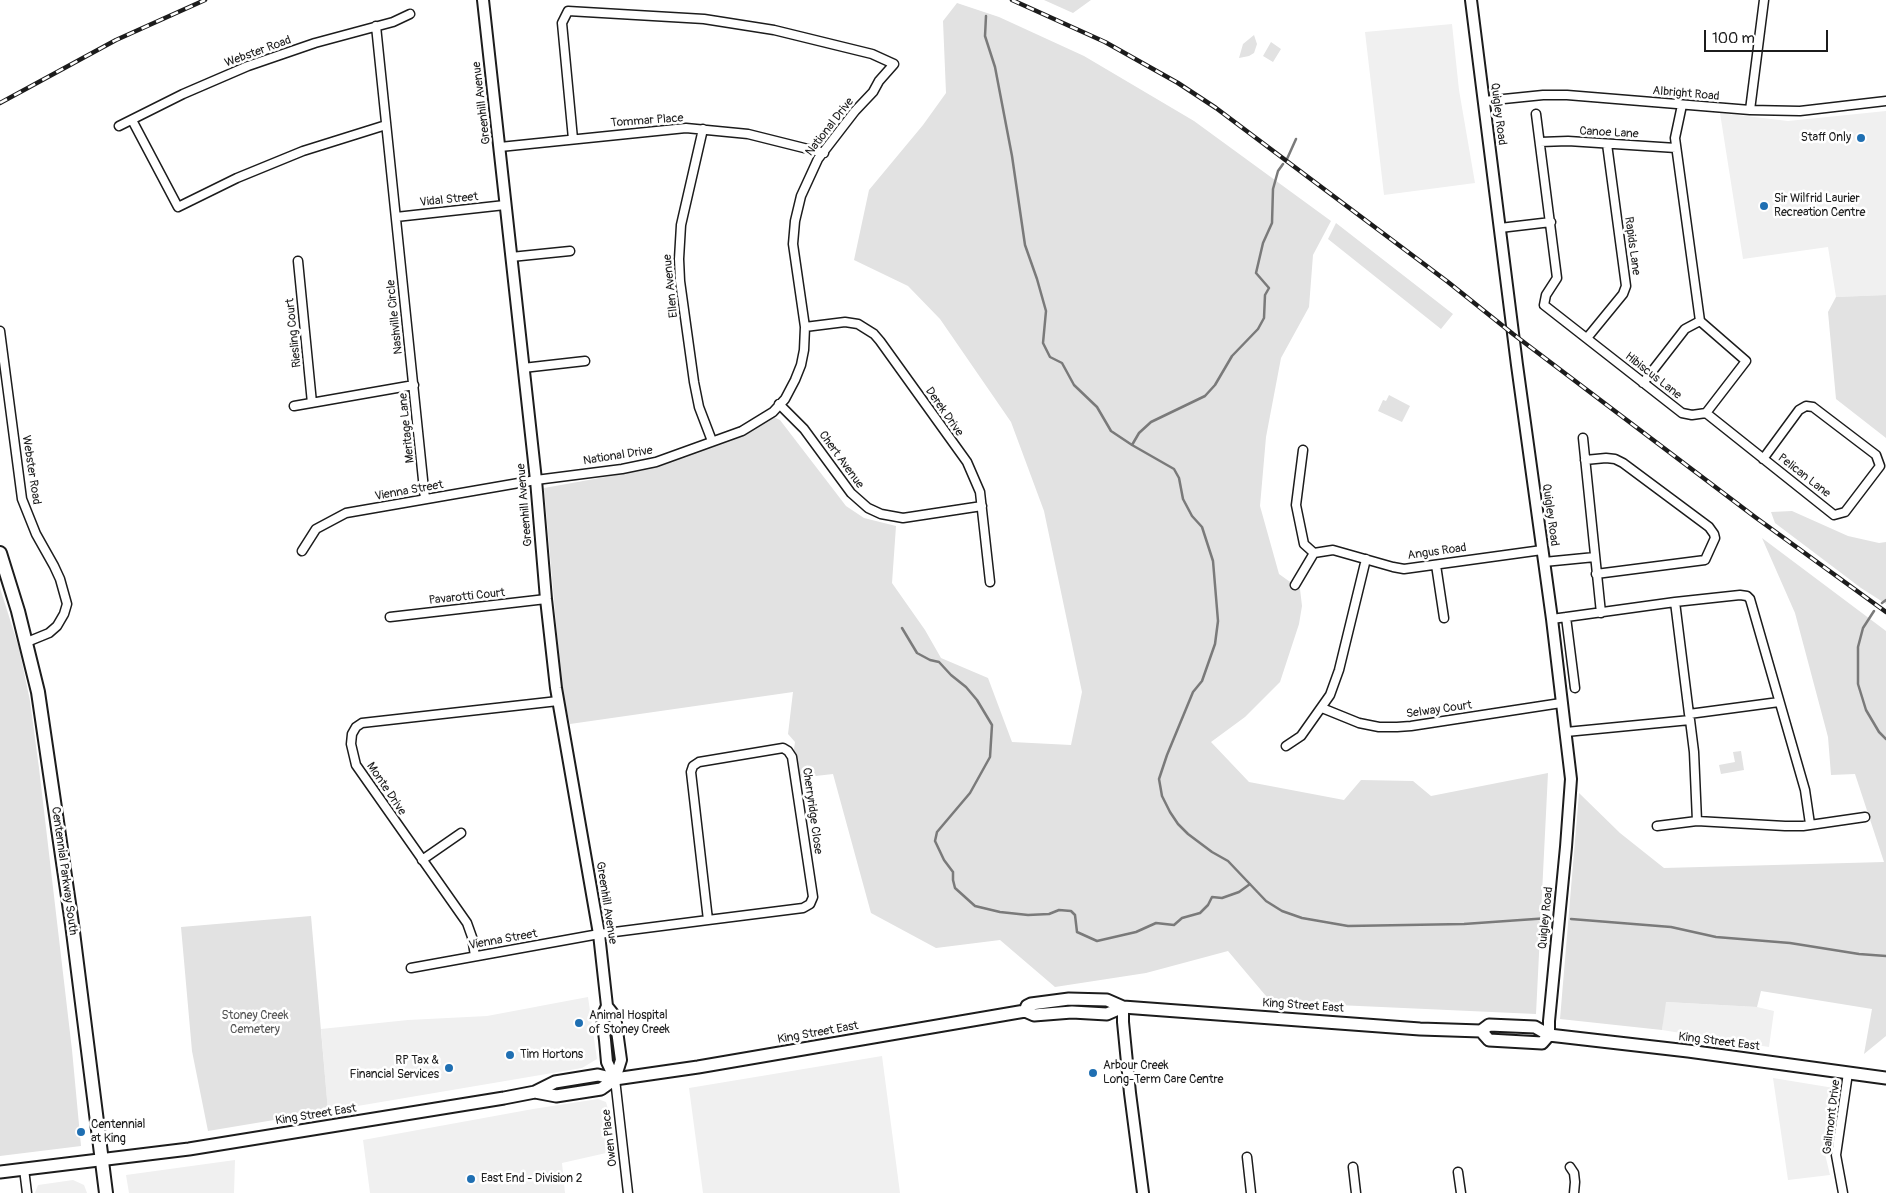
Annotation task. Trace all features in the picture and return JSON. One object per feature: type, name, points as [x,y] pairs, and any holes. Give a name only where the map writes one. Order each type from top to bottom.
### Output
[{"type":"main road","name":"Centennial Parkway South","points":[[0,553],[26,642],[38,692],[70,914],[106,1193]]},
{"type":"main road","name":"King Street East","points":[[0,1172],[189,1149],[535,1092],[556,1096],[601,1089],[615,1079],[698,1067],[1025,1011],[1027,1006],[1031,1004],[1069,999],[1107,1000],[1123,1007],[1420,1029],[1481,1031],[1489,1025],[1535,1027],[1549,1035],[1688,1051],[1886,1078]]},
{"type":"street","name":"Greenhill Avenue","points":[[483,0],[536,480],[546,599],[558,701],[599,934],[607,1006],[615,1016],[621,1060],[615,1079]]},
{"type":"street","name":"Quigley Road","points":[[1470,0],[1552,619],[1570,779],[1566,847],[1549,1035]]},
{"type":"street","points":[[1750,110],[1764,0]]},
{"type":"street","name":"National Drive","points":[[536,480],[622,469],[656,462],[742,431],[773,412],[788,394],[801,365],[804,350],[805,327],[794,264],[793,244],[795,221],[804,188],[818,159],[855,111],[874,92],[879,80],[894,64],[872,54],[774,30],[704,19],[568,11],[562,23],[573,138]]},
{"type":"street","name":"Webster Road","points":[[119,126],[183,94],[248,66],[315,43],[393,22],[410,14]]},
{"type":"street","name":"Nashville Circle","points":[[376,26],[414,385]]},
{"type":"street","name":"Albright Road","points":[[1484,101],[1543,95],[1567,95],[1750,110],[1800,111],[1886,101]]},
{"type":"street","points":[[1682,105],[1675,138],[1700,321],[1746,360],[1706,413]]},
{"type":"street","name":"Hibiscus Lane","points":[[1536,114],[1558,278],[1546,296],[1544,305],[1682,413],[1692,415],[1706,413]]},
{"type":"street","points":[[132,120],[178,207],[237,178],[303,151],[386,125]]},
{"type":"street","name":"Tommar Place","points":[[500,147],[677,128],[748,134],[824,153]]},
{"type":"street","name":"Ellen Avenue","points":[[703,129],[680,225],[679,259],[680,280],[694,382],[703,419],[712,441]]},
{"type":"street","name":"Canoe Lane","points":[[1540,142],[1568,141],[1676,148]]},
{"type":"street","name":"Rapids Lane","points":[[1587,338],[1623,294],[1626,286],[1607,144]]},
{"type":"street","name":"Vidal Street","points":[[396,217],[505,205]]},
{"type":"street","points":[[1500,228],[1551,222]]},
{"type":"street","points":[[511,257],[570,251]]},
{"type":"street","name":"Riesling Court","points":[[298,261],[312,402]]},
{"type":"street","points":[[1643,383],[1685,330],[1700,321]]},
{"type":"street","name":"Derek Drive","points":[[805,327],[845,322],[858,324],[874,334],[967,462],[980,492],[990,582]]},
{"type":"street","name":"Webster Road","points":[[0,331],[22,499],[36,534],[62,584],[67,604],[58,626],[26,642]]},
{"type":"street","points":[[523,368],[585,361]]},
{"type":"street","points":[[294,406],[414,385]]},
{"type":"street","name":"Meritage Lane","points":[[414,385],[425,500]]},
{"type":"street","name":"Chert Avenue","points":[[779,404],[804,428],[851,494],[868,508],[881,514],[903,518],[982,506]]},
{"type":"street","name":"Pelican Lane","points":[[1706,413],[1763,459],[1834,515],[1845,512],[1880,466],[1876,455],[1812,407],[1806,406],[1799,410],[1763,459]]},
{"type":"street","points":[[1583,438],[1601,613]]},
{"type":"street","points":[[1295,586],[1314,553],[1304,544],[1296,506],[1303,450]]},
{"type":"street","points":[[1585,460],[1606,458],[1615,459],[1623,463],[1711,529],[1715,538],[1705,560],[1596,574]]},
{"type":"street","name":"Vienna Street","points":[[302,551],[316,528],[346,513],[536,480]]},
{"type":"street","name":"Angus Road","points":[[1314,553],[1333,550],[1404,569],[1542,550]]},
{"type":"street","points":[[1544,562],[1594,557]]},
{"type":"street","points":[[1286,746],[1301,736],[1330,695],[1339,670],[1366,559]]},
{"type":"street","points":[[1436,565],[1444,618]]},
{"type":"street","points":[[1552,619],[1675,602],[1740,595],[1747,596],[1750,599],[1805,790],[1810,824]]},
{"type":"street","name":"Pavarotti Court","points":[[390,617],[546,599]]},
{"type":"street","points":[[1675,602],[1689,714],[1779,702]]},
{"type":"street","points":[[1566,617],[1575,688]]},
{"type":"street","name":"Monte Drive","points":[[475,956],[472,936],[467,923],[356,764],[351,744],[352,734],[356,727],[362,723],[558,701]]},
{"type":"street","name":"Selway Court","points":[[1322,708],[1359,723],[1378,727],[1397,727],[1561,703]]},
{"type":"street","points":[[1566,732],[1690,720],[1694,752],[1697,821]]},
{"type":"street","name":"Cherryridge Close","points":[[599,934],[803,908],[810,904],[813,897],[792,757],[783,748],[699,762],[693,766],[691,772],[708,920]]},
{"type":"street","points":[[1657,826],[1697,821],[1785,826],[1865,817]]},
{"type":"street","points":[[422,860],[461,833]]},
{"type":"street","name":"Vienna Street","points":[[411,968],[599,934]]},
{"type":"street","points":[[1123,1007],[1130,1089],[1143,1193]]},
{"type":"street","name":"Gailmont Drive","points":[[1843,1193],[1836,1155],[1848,1073]]},
{"type":"street","name":"Owen Place","points":[[615,1079],[628,1193]]},
{"type":"street","points":[[1247,1157],[1251,1193]]},
{"type":"street","points":[[1353,1167],[1356,1193]]},
{"type":"street","points":[[1570,1167],[1574,1174],[1574,1193]]},
{"type":"street","points":[[24,1169],[27,1193]]},
{"type":"street","points":[[1458,1172],[1461,1193]]},
{"type":"shaded area","points":[[1452,24],[1459,90],[1475,183],[1384,195],[1365,32]]},
{"type":"shaded area","points":[[1886,111],[1886,295],[1836,297],[1828,247],[1743,259],[1720,113],[1788,121]]},
{"type":"shaded area","points":[[588,997],[597,1059],[582,1068],[328,1111],[321,1029],[408,1020],[487,1016]]},
{"type":"shaded area","points":[[1665,1002],[1757,1007],[1774,1011],[1769,1047],[1662,1030]]},
{"type":"shaded area","points":[[882,1056],[900,1193],[703,1193],[689,1088]]},
{"type":"shaded area","points":[[1773,1078],[1834,1088],[1825,1154],[1830,1175],[1788,1180]]},
{"type":"shaded area","points":[[598,1099],[606,1102],[615,1151],[562,1163],[565,1193],[370,1193],[363,1140]]},
{"type":"shaded area","points":[[235,1160],[234,1193],[129,1193],[126,1175]]},
{"type":"shaded area","points":[[73,1180],[84,1185],[87,1193],[35,1193],[38,1185]]},
{"type":"green space","points":[[1044,0],[1091,0],[1073,13]]},
{"type":"green space","points":[[957,3],[999,17],[1084,56],[1194,121],[1331,221],[1313,255],[1309,307],[1281,358],[1266,437],[1260,506],[1279,574],[1300,589],[1302,606],[1299,624],[1280,682],[1245,717],[1211,742],[1249,782],[1344,800],[1361,780],[1413,781],[1431,796],[1548,773],[1536,1014],[1271,1002],[1228,951],[1146,973],[1055,987],[1000,940],[936,948],[871,913],[833,774],[798,778],[793,757],[795,742],[788,734],[793,692],[570,724],[562,691],[544,488],[650,469],[752,428],[769,415],[780,420],[846,506],[864,518],[896,526],[892,583],[925,630],[941,658],[988,678],[1012,742],[1071,745],[1082,692],[1044,511],[1011,422],[940,319],[908,286],[854,260],[869,190],[923,125],[946,93],[943,21]]},
{"type":"green space","points":[[1254,35],[1257,44],[1254,53],[1239,58],[1243,44]]},
{"type":"green space","points":[[1271,42],[1281,49],[1273,62],[1263,56]]},
{"type":"green space","points":[[1336,223],[1453,314],[1441,329],[1328,239]]},
{"type":"green space","points":[[1886,295],[1886,438],[1836,399],[1828,312],[1836,297]]},
{"type":"green space","points":[[1389,395],[1410,406],[1402,422],[1378,411],[1383,400],[1386,401]]},
{"type":"green space","points":[[1792,511],[1848,536],[1879,543],[1886,542],[1886,604],[1861,588],[1775,523],[1771,512]]},
{"type":"green space","points":[[1762,538],[1886,631],[1886,1036],[1864,1054],[1872,1009],[1761,991],[1757,1007],[1666,1002],[1662,1030],[1560,1019],[1579,793],[1620,833],[1664,868],[1884,862],[1855,774],[1831,775],[1828,737],[1795,613]]},
{"type":"green space","points":[[0,588],[19,648],[30,701],[72,1050],[81,1146],[0,1156]]},
{"type":"green space","points":[[1741,751],[1744,770],[1721,774],[1719,765],[1735,762],[1733,752]]},
{"type":"green space","name":"Stoney Creek Cemetery","points":[[311,916],[328,1111],[208,1131],[192,1051],[181,927]]},
{"type":"waterway","points":[[986,16],[985,36],[995,67],[1012,156],[1025,245],[1046,311],[1043,343],[1050,357],[1062,363],[1074,385],[1097,407],[1111,431],[1174,469],[1179,478],[1183,499],[1192,516],[1202,527],[1213,561],[1218,621],[1215,644],[1202,681],[1193,692],[1159,779],[1162,796],[1170,812],[1188,834],[1228,861],[1266,901],[1282,911],[1302,918],[1348,926],[1464,924],[1549,918]]},
{"type":"waterway","points":[[1287,159],[1296,139]]},
{"type":"waterway","points":[[1132,445],[1139,433],[1151,422],[1205,396],[1215,385],[1232,356],[1258,329],[1264,318],[1265,295],[1269,288],[1256,273],[1263,243],[1272,223],[1273,189],[1278,171],[1283,164]]},
{"type":"waterway","points":[[1882,603],[1886,600]]},
{"type":"waterway","points":[[1874,611],[1863,628],[1858,647],[1858,684],[1866,710],[1879,732],[1886,739]]},
{"type":"waterway","points":[[902,628],[917,653],[930,660],[939,662],[966,687],[977,700],[992,725],[990,757],[970,793],[937,832],[935,841],[944,860],[953,872],[955,888],[975,906],[1000,912],[1028,915],[1049,914],[1059,910],[1071,911],[1075,915],[1077,932],[1097,941],[1136,932],[1156,923],[1174,925],[1182,918],[1200,913],[1208,905],[1212,897],[1222,898],[1239,892],[1250,884]]},
{"type":"waterway","points":[[1571,919],[1671,927],[1716,937],[1790,943],[1859,954],[1886,956]]},
{"type":"railway","points":[[0,103],[116,40],[205,0]]},
{"type":"railway","points":[[1012,0],[1105,42],[1178,83],[1216,108],[1448,282],[1513,334],[1755,517],[1886,612]]},
{"type":"place","name":"Staff Only","points":[[1861,138]]},
{"type":"place","name":"Sir Wilfrid Laurier Recreation Centre","points":[[1764,206]]},
{"type":"place","name":"Animal Hospital of Stoney Creek","points":[[579,1023]]},
{"type":"place","name":"Tim Hortons","points":[[510,1055]]},
{"type":"place","name":"RP Tax & Financial Services","points":[[449,1068]]},
{"type":"place","name":"Arbour Creek Long-Term Care Centre","points":[[1093,1073]]},
{"type":"place","name":"Centennial at King","points":[[81,1132]]},
{"type":"place","name":"East End - Division 2","points":[[471,1179]]}]
